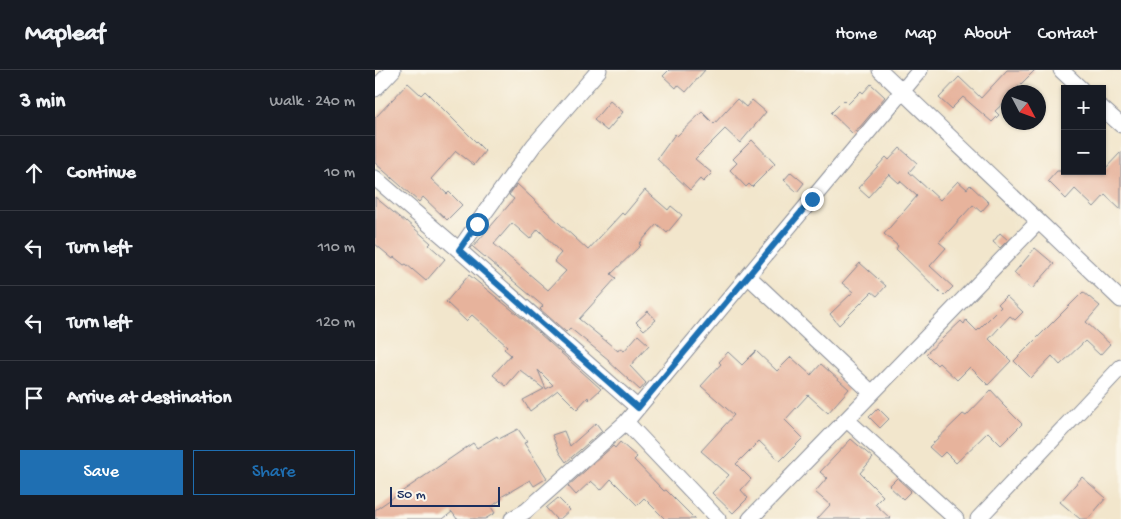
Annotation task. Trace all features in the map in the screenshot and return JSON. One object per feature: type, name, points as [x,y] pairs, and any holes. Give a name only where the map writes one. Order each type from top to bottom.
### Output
[{"type":"street","points":[[375,89],[393,70]]},
{"type":"street","points":[[459,250],[534,145],[599,70]]},
{"type":"street","points":[[880,70],[1121,300]]},
{"type":"street","points":[[512,519],[530,515],[626,422],[920,70]]},
{"type":"street","points":[[1061,70],[1077,85]]},
{"type":"street","points":[[1106,111],[1119,119]]},
{"type":"street","points":[[375,178],[638,408]]},
{"type":"street","points":[[751,519],[1038,222]]},
{"type":"street","points":[[748,276],[872,393]]},
{"type":"street","points":[[978,519],[1121,367]]},
{"type":"street","points":[[847,420],[956,519]]},
{"type":"street","points":[[626,422],[718,519]]},
{"type":"building","points":[[669,70],[705,70],[686,92],[678,85],[676,88],[663,76]]},
{"type":"building","points":[[1007,70],[1035,70],[1020,85],[1001,85],[1001,105],[995,111],[999,115],[992,122],[963,97],[951,109],[939,98],[959,77],[981,98]]},
{"type":"building","points":[[408,83],[421,95],[425,91],[485,151],[474,165],[456,151],[431,179],[447,194],[449,192],[462,205],[447,220],[423,197],[419,202],[375,163],[375,118]]},
{"type":"building","points":[[871,84],[885,97],[860,127],[852,133],[831,113],[844,100],[848,104],[861,91],[863,93]]},
{"type":"building","points":[[737,99],[746,107],[752,100],[766,112],[740,143],[725,129],[695,159],[712,173],[703,182],[700,179],[690,190],[657,159],[675,134],[677,136],[702,112],[714,124]]},
{"type":"building","points":[[610,101],[623,112],[607,131],[594,120]]},
{"type":"building","points":[[752,140],[775,164],[752,187],[749,184],[746,187],[730,170],[737,163],[733,159]]},
{"type":"building","points":[[900,148],[917,163],[909,172],[940,200],[958,181],[967,189],[970,185],[989,203],[981,212],[973,205],[939,242],[946,248],[930,266],[953,287],[944,296],[896,249],[898,246],[884,234],[917,196],[889,174],[868,197],[858,188],[886,157],[889,160]]},
{"type":"building","points":[[1121,152],[1121,210],[1105,195],[1094,207],[1075,189],[1066,199],[1048,181],[1057,171],[1061,171],[1061,175],[1106,175],[1106,168]]},
{"type":"building","points":[[791,172],[804,183],[797,192],[784,180]]},
{"type":"building","points":[[517,184],[588,250],[622,213],[624,215],[645,190],[668,210],[671,206],[682,215],[667,233],[657,224],[639,244],[641,245],[611,274],[616,278],[579,319],[618,351],[620,348],[624,351],[638,335],[649,345],[630,366],[646,383],[640,390],[609,360],[570,328],[566,332],[540,309],[543,306],[473,247],[514,199],[509,195]],"holes":[[[512,223],[530,239],[538,229],[561,253],[554,261],[566,271],[548,290],[494,244]]]},
{"type":"building","points":[[375,197],[431,243],[429,245],[445,259],[426,281],[406,264],[404,265],[394,257],[393,259],[375,244]]},
{"type":"building","points":[[1000,233],[1008,240],[1000,248],[993,242]]},
{"type":"building","points":[[1035,248],[1054,264],[1032,289],[1014,273]]},
{"type":"building","points":[[860,263],[886,286],[877,296],[872,292],[839,325],[830,314],[853,292],[842,283]]},
{"type":"building","points":[[469,275],[528,323],[601,389],[589,400],[588,397],[577,409],[558,390],[530,411],[523,400],[544,389],[520,370],[506,386],[493,375],[511,355],[504,349],[507,346],[472,315],[466,321],[446,302]],"holes":[[[538,370],[553,385],[546,389]]]},
{"type":"building","points":[[1083,292],[1100,306],[1086,322],[1110,344],[1100,355],[1085,341],[1060,365],[1052,356],[1031,378],[1014,361]]},
{"type":"building","points":[[1006,296],[1023,312],[1015,320],[1010,316],[989,339],[1011,361],[988,385],[970,367],[957,380],[926,354],[961,321],[964,324],[966,320],[977,331],[1001,307],[998,304]]},
{"type":"building","points":[[648,311],[656,320],[644,330],[636,322]]},
{"type":"building","points":[[756,351],[777,371],[791,357],[811,375],[821,364],[849,389],[828,413],[808,395],[785,420],[803,438],[780,461],[759,441],[736,464],[751,479],[741,490],[748,498],[733,513],[712,493],[729,475],[701,451],[734,415],[701,386],[721,364],[719,362],[728,352],[742,365]]},
{"type":"building","points":[[991,390],[1022,424],[1001,445],[988,432],[956,463],[945,452],[940,457],[929,447],[963,414],[966,416]]},
{"type":"building","points":[[878,408],[889,419],[880,428],[869,417]]},
{"type":"building","points":[[596,423],[602,431],[566,462],[559,452],[552,435],[564,431],[570,446]]},
{"type":"building","points":[[518,429],[527,442],[524,443],[547,478],[534,486],[530,480],[501,497],[502,499],[491,507],[495,513],[485,519],[457,519],[452,512],[443,519],[375,519],[375,510],[473,443],[477,448],[497,436],[499,439]]},
{"type":"building","points":[[851,439],[873,458],[860,473],[883,496],[875,504],[891,519],[817,519],[830,505],[815,492],[827,478],[820,472]]},
{"type":"building","points":[[620,442],[637,457],[634,460],[664,491],[666,490],[695,519],[665,519],[644,498],[637,505],[611,479],[601,490],[591,481],[576,495],[568,486]]},
{"type":"building","points":[[1082,477],[1106,498],[1088,519],[1080,519],[1060,502]]},
{"type":"building","points":[[897,478],[911,491],[903,499],[889,486]]},
{"type":"building","points":[[558,498],[570,510],[560,519],[556,519],[546,508]]},
{"type":"route","points":[[477,224],[459,250],[638,408],[812,199]]}]
